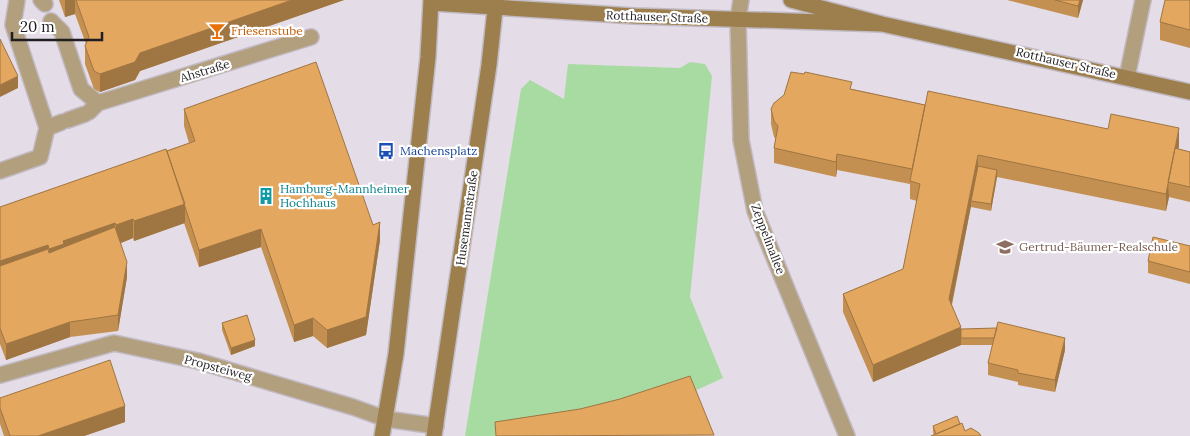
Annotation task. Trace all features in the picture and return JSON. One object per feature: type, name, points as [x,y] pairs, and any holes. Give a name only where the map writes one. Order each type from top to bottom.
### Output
[{"type":"main road","name":"Rotthauser Straße","points":[[791,0],[882,24],[1190,92]]},
{"type":"main road","name":"Rotthauser Straße","points":[[431,2],[496,4],[738,20],[882,24]]},
{"type":"main road","points":[[382,436],[396,354],[428,57],[431,2]]},
{"type":"main road","name":"Husemannstraße","points":[[435,431],[496,4]]},
{"type":"street","name":"Zeppelinallee","points":[[741,0],[738,20],[741,140],[755,211],[847,436]]},
{"type":"street","points":[[1127,77],[1143,0]]},
{"type":"street","points":[[0,171],[40,157],[47,128],[13,25],[21,2]]},
{"type":"street","points":[[51,21],[62,32],[81,89],[91,110]]},
{"type":"street","name":"Ahstraße","points":[[47,128],[91,110],[311,38]]},
{"type":"street","name":"Propsteiweg","points":[[0,375],[114,344],[198,361],[353,406],[386,419],[435,431]]},
{"type":"green space","points":[[690,62],[705,64],[712,76],[690,297],[723,378],[690,393],[527,436],[465,436],[521,89],[530,80],[564,99],[568,64],[680,68]]},
{"type":"building","points":[[76,0],[292,0],[140,53],[135,62],[100,74],[94,71],[85,46],[89,37]]},
{"type":"building","points":[[1055,0],[1080,0],[1078,6]]},
{"type":"building","points":[[1165,0],[1190,0],[1190,30],[1160,22]]},
{"type":"building","points":[[0,39],[18,76],[0,85]]},
{"type":"building","name":"Hamburg-Mannheimer Hochhaus","points":[[316,62],[373,225],[380,222],[366,317],[327,330],[313,318],[294,325],[261,229],[199,250],[167,151],[195,141],[184,109]]},
{"type":"building","points":[[791,72],[804,74],[805,72],[852,82],[850,89],[925,105],[912,169],[837,154],[836,162],[774,148],[778,126],[774,121],[771,109],[774,103],[784,95]]},
{"type":"building","points":[[928,91],[1108,129],[1111,114],[1179,128],[1166,194],[978,155],[949,299],[961,327],[873,365],[843,294],[903,269],[920,184],[910,181]]},
{"type":"building","points":[[1175,148],[1190,152],[1190,187],[1168,182]]},
{"type":"building","points":[[166,149],[185,204],[134,221],[133,219],[116,225],[115,223],[63,241],[64,244],[49,249],[48,245],[0,261],[0,207]]},
{"type":"building","points":[[978,166],[997,170],[991,204],[971,201]]},
{"type":"building","points":[[115,227],[127,262],[118,315],[70,322],[6,344],[0,328],[0,266],[48,249],[49,253]]},
{"type":"building","points":[[1153,237],[1190,246],[1190,272],[1148,261]]},
{"type":"building","points":[[247,315],[255,340],[231,348],[222,323]]},
{"type":"building","points":[[998,322],[1065,338],[1055,380],[1018,373],[1018,370],[988,363]]},
{"type":"building","points":[[997,328],[994,338],[961,338],[961,329]]},
{"type":"building","points":[[110,360],[125,406],[38,436],[10,436],[0,408],[0,398]]},
{"type":"building","points":[[690,376],[714,435],[496,436],[495,422],[580,409],[620,399]]},
{"type":"building","points":[[957,416],[960,424],[936,434],[933,426]]},
{"type":"building","points":[[962,423],[965,431],[971,428],[981,436],[931,436]]},
{"type":"place","name":"Friesenstube","points":[[217,31]]},
{"type":"place","name":"Machensplatz","points":[[386,151]]},
{"type":"place","name":"Hamburg-Mannheimer Hochhaus","points":[[266,196]]},
{"type":"place","name":"Gertrud-Bäumer-Realschule","points":[[1005,247]]}]
